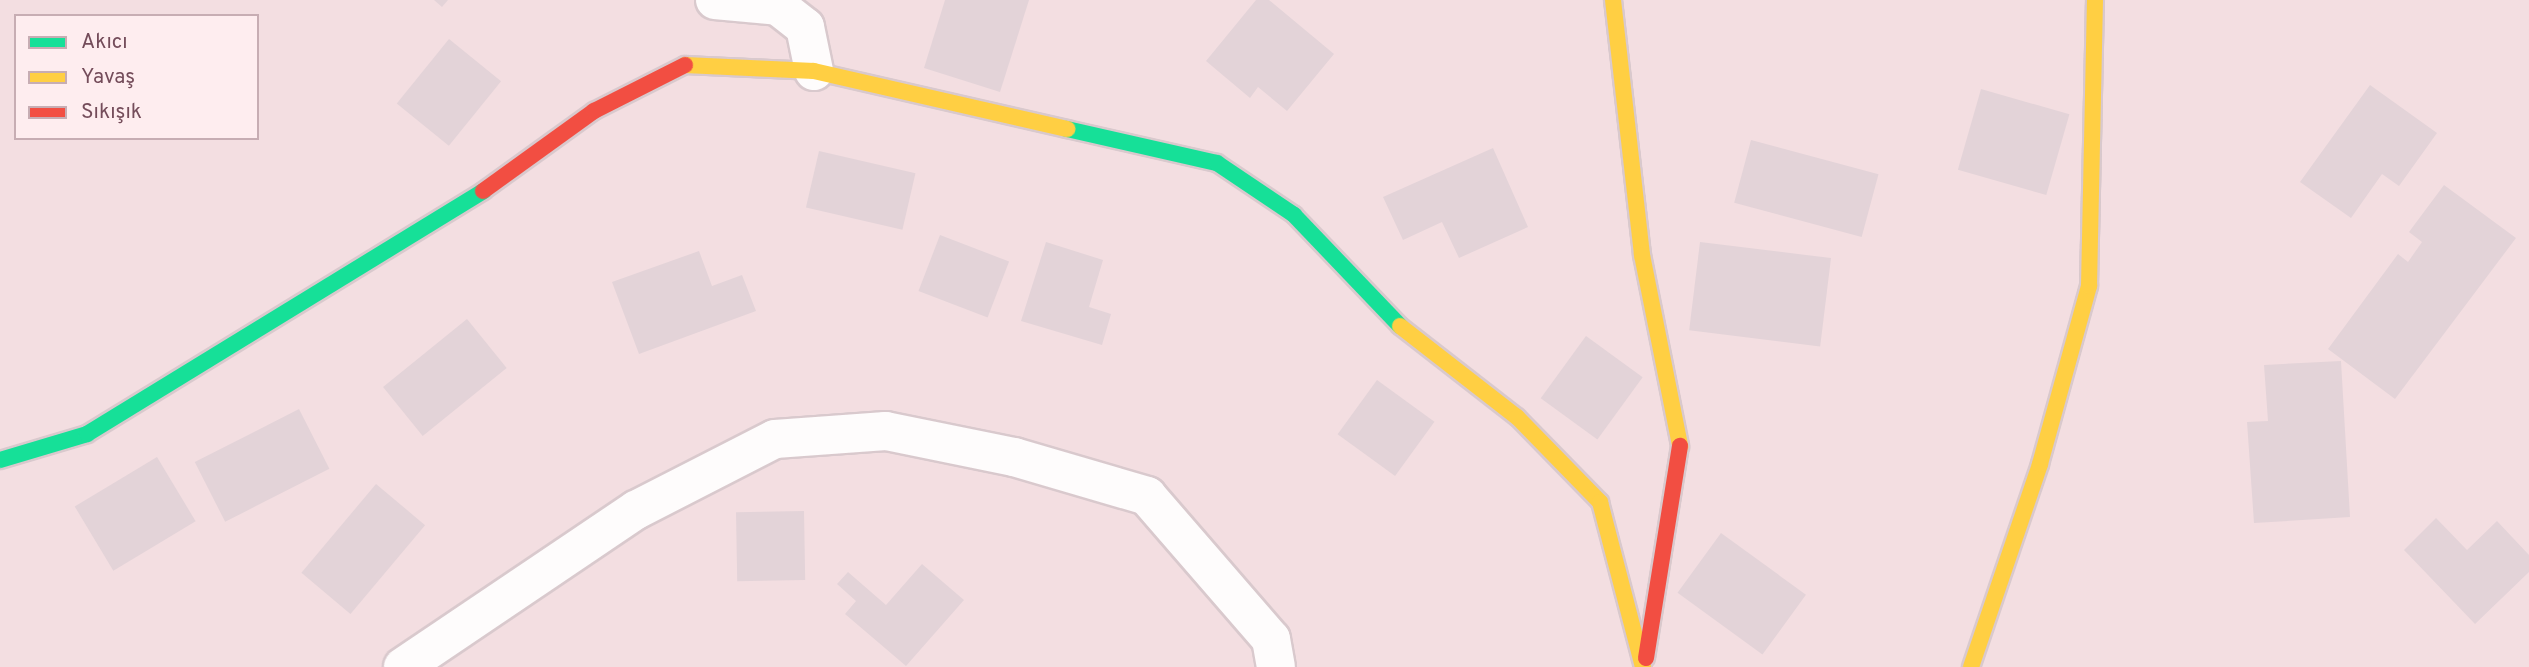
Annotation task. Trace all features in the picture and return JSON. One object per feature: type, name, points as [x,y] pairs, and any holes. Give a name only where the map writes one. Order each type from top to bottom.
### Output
[{"type":"street","points":[[715,0],[778,6],[805,27],[814,71]]},
{"type":"street","points":[[1613,0],[1642,255],[1680,448],[1644,667]]},
{"type":"street","points":[[1971,667],[2040,464],[2089,286],[2095,0]]},
{"type":"street","points":[[0,460],[87,434],[433,227],[594,111],[685,65],[814,71],[1217,163],[1294,215],[1415,341],[1517,417],[1600,502],[1644,667]]},
{"type":"street","points":[[403,667],[636,510],[775,439],[886,431],[1014,457],[1147,496],[1271,639],[1276,667]]},
{"type":"shaded area","points":[[0,0],[2529,0],[2529,667],[0,667]]},
{"type":"building","points":[[434,0],[448,0],[442,7]]},
{"type":"building","points":[[945,0],[1029,0],[1000,92],[924,68]]},
{"type":"building","points":[[1256,0],[1269,0],[1334,54],[1287,111],[1258,87],[1250,98],[1206,61]]},
{"type":"building","points":[[449,39],[501,81],[449,146],[397,104]]},
{"type":"building","points":[[2370,85],[2437,133],[2399,186],[2382,174],[2351,218],[2300,182]]},
{"type":"building","points":[[1981,89],[2069,114],[2046,195],[1958,170]]},
{"type":"building","points":[[1751,140],[1879,174],[1862,237],[1734,203]]},
{"type":"building","points":[[1493,148],[1528,227],[1459,258],[1442,222],[1403,240],[1383,197]]},
{"type":"building","points":[[819,151],[915,173],[902,230],[806,208]]},
{"type":"building","points":[[2444,185],[2516,238],[2395,399],[2328,349],[2398,254],[2408,262],[2422,242],[2409,232]]},
{"type":"building","points":[[940,235],[1009,262],[988,318],[918,291]]},
{"type":"building","points":[[1046,242],[1103,260],[1089,307],[1111,314],[1102,345],[1021,321]]},
{"type":"building","points":[[1700,242],[1831,258],[1820,346],[1689,330]]},
{"type":"building","points":[[699,251],[712,286],[742,275],[756,311],[639,354],[612,282]]},
{"type":"building","points":[[467,319],[507,368],[423,436],[383,387]]},
{"type":"building","points":[[1586,336],[1643,377],[1597,439],[1541,398]]},
{"type":"building","points":[[2341,361],[2350,517],[2254,523],[2247,422],[2268,421],[2264,365]]},
{"type":"building","points":[[1377,380],[1434,422],[1395,476],[1338,434]]},
{"type":"building","points":[[299,409],[329,469],[225,522],[195,462]]},
{"type":"building","points":[[157,457],[196,521],[113,571],[75,506]]},
{"type":"building","points":[[376,484],[425,525],[350,614],[301,573]]},
{"type":"building","points":[[804,511],[805,580],[737,581],[736,512]]},
{"type":"building","points":[[2436,518],[2467,550],[2497,521],[2529,555],[2529,572],[2475,624],[2404,550]]},
{"type":"building","points":[[1721,533],[1806,595],[1762,655],[1678,593]]},
{"type":"building","points":[[922,564],[964,600],[906,666],[845,614],[856,601],[837,584],[848,572],[886,605]]},
{"type":"traffic: fast","points":[[1067,129],[1217,163],[1294,215],[1400,326]]},
{"type":"traffic: fast","points":[[0,460],[87,434],[483,191]]},
{"type":"traffic: slow","points":[[1613,0],[1642,255],[1680,446]]},
{"type":"traffic: slow","points":[[1971,667],[2040,464],[2089,286],[2095,0]]},
{"type":"traffic: slow","points":[[685,65],[814,71],[1067,129]]},
{"type":"traffic: slow","points":[[1400,326],[1517,417],[1600,502],[1643,667]]},
{"type":"traffic: jam","points":[[483,191],[594,111],[685,65]]},
{"type":"traffic: jam","points":[[1646,658],[1680,446]]}]
